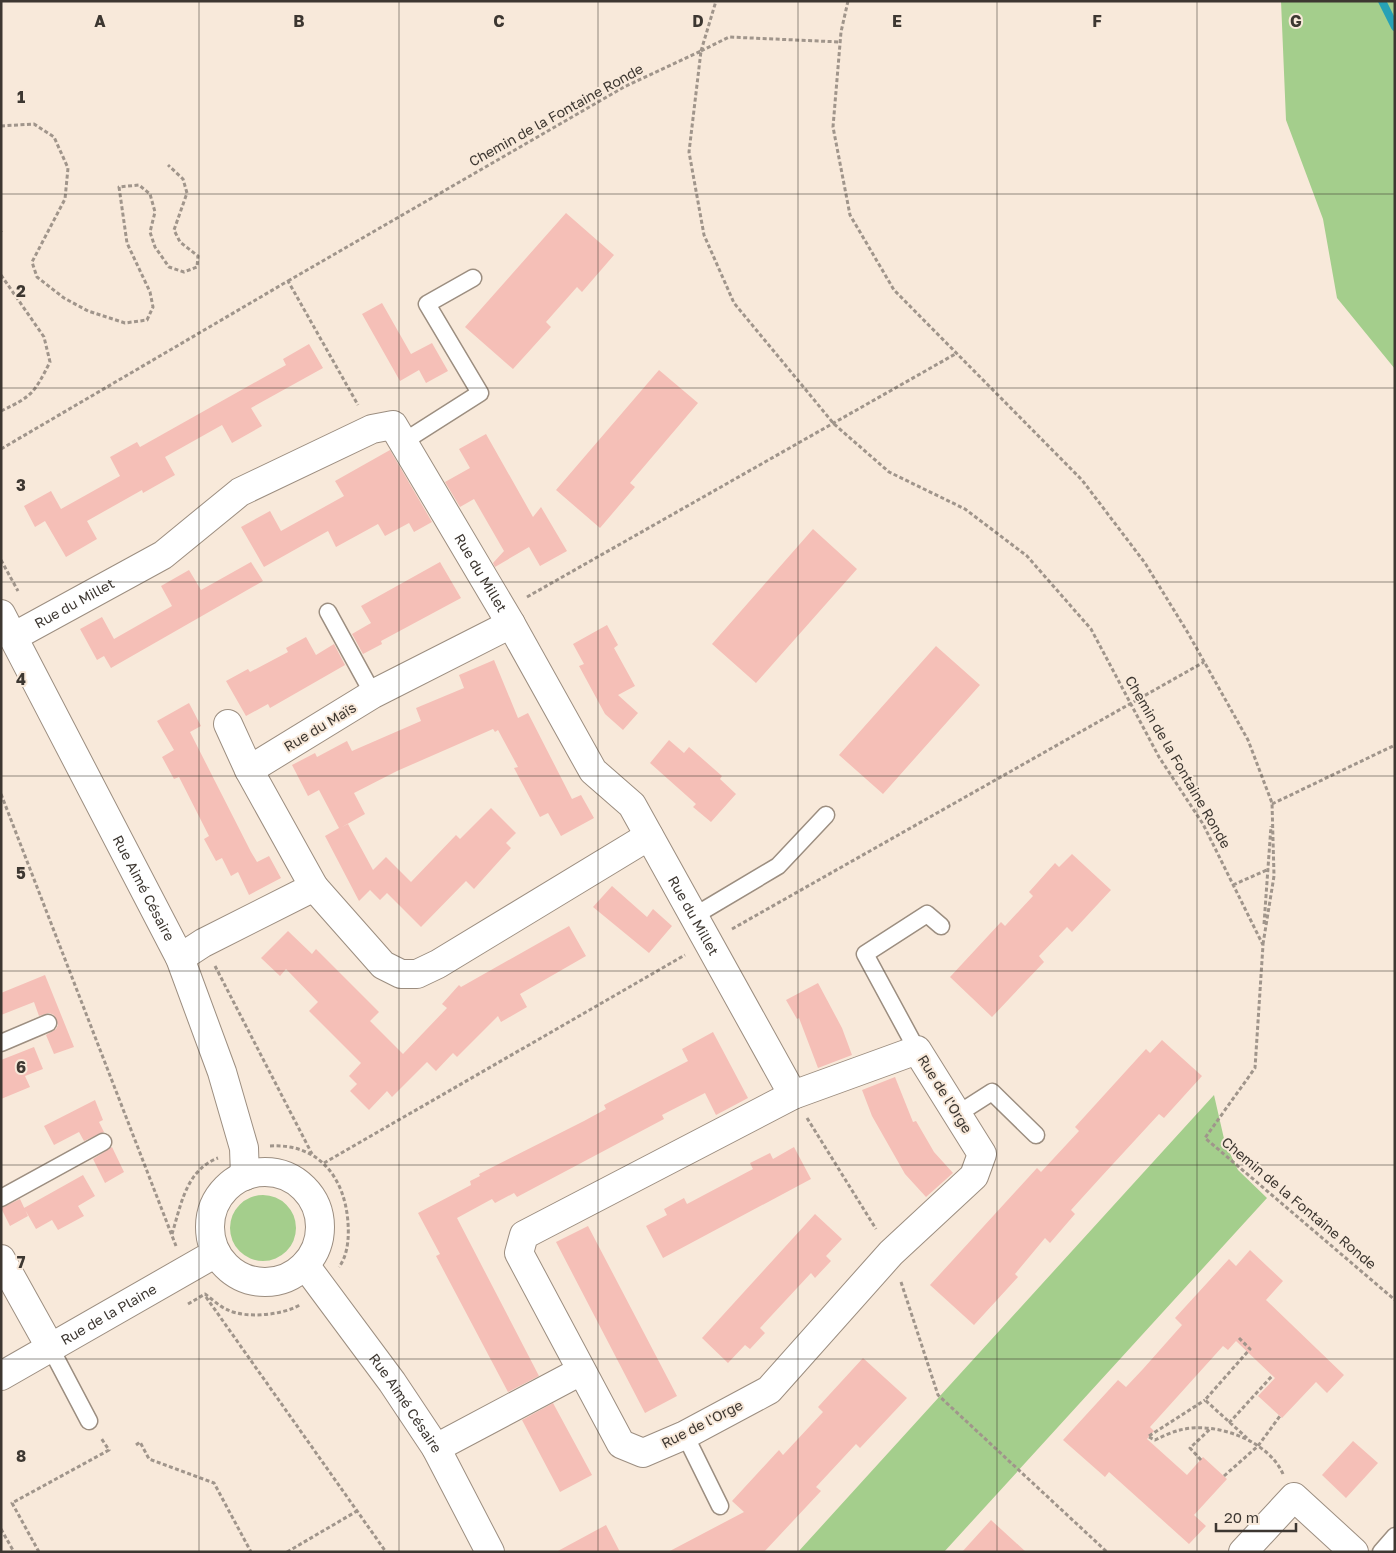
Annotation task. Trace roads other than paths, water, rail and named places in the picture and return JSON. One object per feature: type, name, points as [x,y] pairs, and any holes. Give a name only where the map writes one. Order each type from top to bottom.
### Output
[{"type":"street","name":"Rue du Millet","points":[[7,626],[163,555],[240,492],[372,429],[393,425],[507,618],[593,771],[632,805],[793,1095]]},
{"type":"street","name":"Rue du Maïs","points":[[249,770],[373,694],[507,618]]},
{"type":"street","name":"Rue Aimé Césaire","points":[[7,626],[180,958],[222,1072],[244,1148],[245,1176]]},
{"type":"street","points":[[228,724],[249,770],[314,887],[383,965],[401,974],[417,974],[438,964],[649,836]]},
{"type":"street","points":[[180,958],[203,943],[314,887]]},
{"type":"street","name":"Rue de l'Orge","points":[[917,1050],[982,1154],[974,1176],[891,1254],[769,1390],[685,1435],[643,1453],[621,1444],[519,1253],[524,1235],[793,1095],[917,1050]]},
{"type":"street","points":[[263,1172],[282,1175],[298,1183],[311,1196],[318,1213],[320,1232],[315,1250],[305,1265],[275,1281],[257,1282],[234,1272],[216,1253],[211,1236],[211,1217],[218,1200],[229,1185],[245,1176],[263,1172]]},
{"type":"street","name":"Rue de la Plaine","points":[[1,1376],[50,1347],[178,1256],[216,1253]]},
{"type":"street","points":[[1,1259],[50,1347]]},
{"type":"street","name":"Rue Aimé Césaire","points":[[305,1265],[392,1382],[436,1448],[490,1552]]},
{"type":"street","points":[[436,1448],[581,1371]]},
{"type":"street","points":[[1244,1552],[1294,1497],[1354,1552]]},
{"type":"lane","points":[[402,442],[480,393],[427,304],[473,278]]},
{"type":"lane","points":[[328,612],[373,694]]},
{"type":"lane","points":[[694,916],[778,866],[826,815]]},
{"type":"lane","points":[[917,1050],[865,954],[927,914],[941,926]]},
{"type":"lane","points":[[1,1043],[48,1023]]},
{"type":"lane","points":[[956,1115],[992,1092],[1036,1135]]},
{"type":"lane","points":[[1,1198],[103,1142]]},
{"type":"lane","points":[[50,1347],[90,1421]]},
{"type":"lane","points":[[685,1435],[720,1506]]},
{"type":"lane","points":[[1381,1552],[1395,1536]]},
{"type":"waterway","points":[[1382,1],[1395,27]]}]
